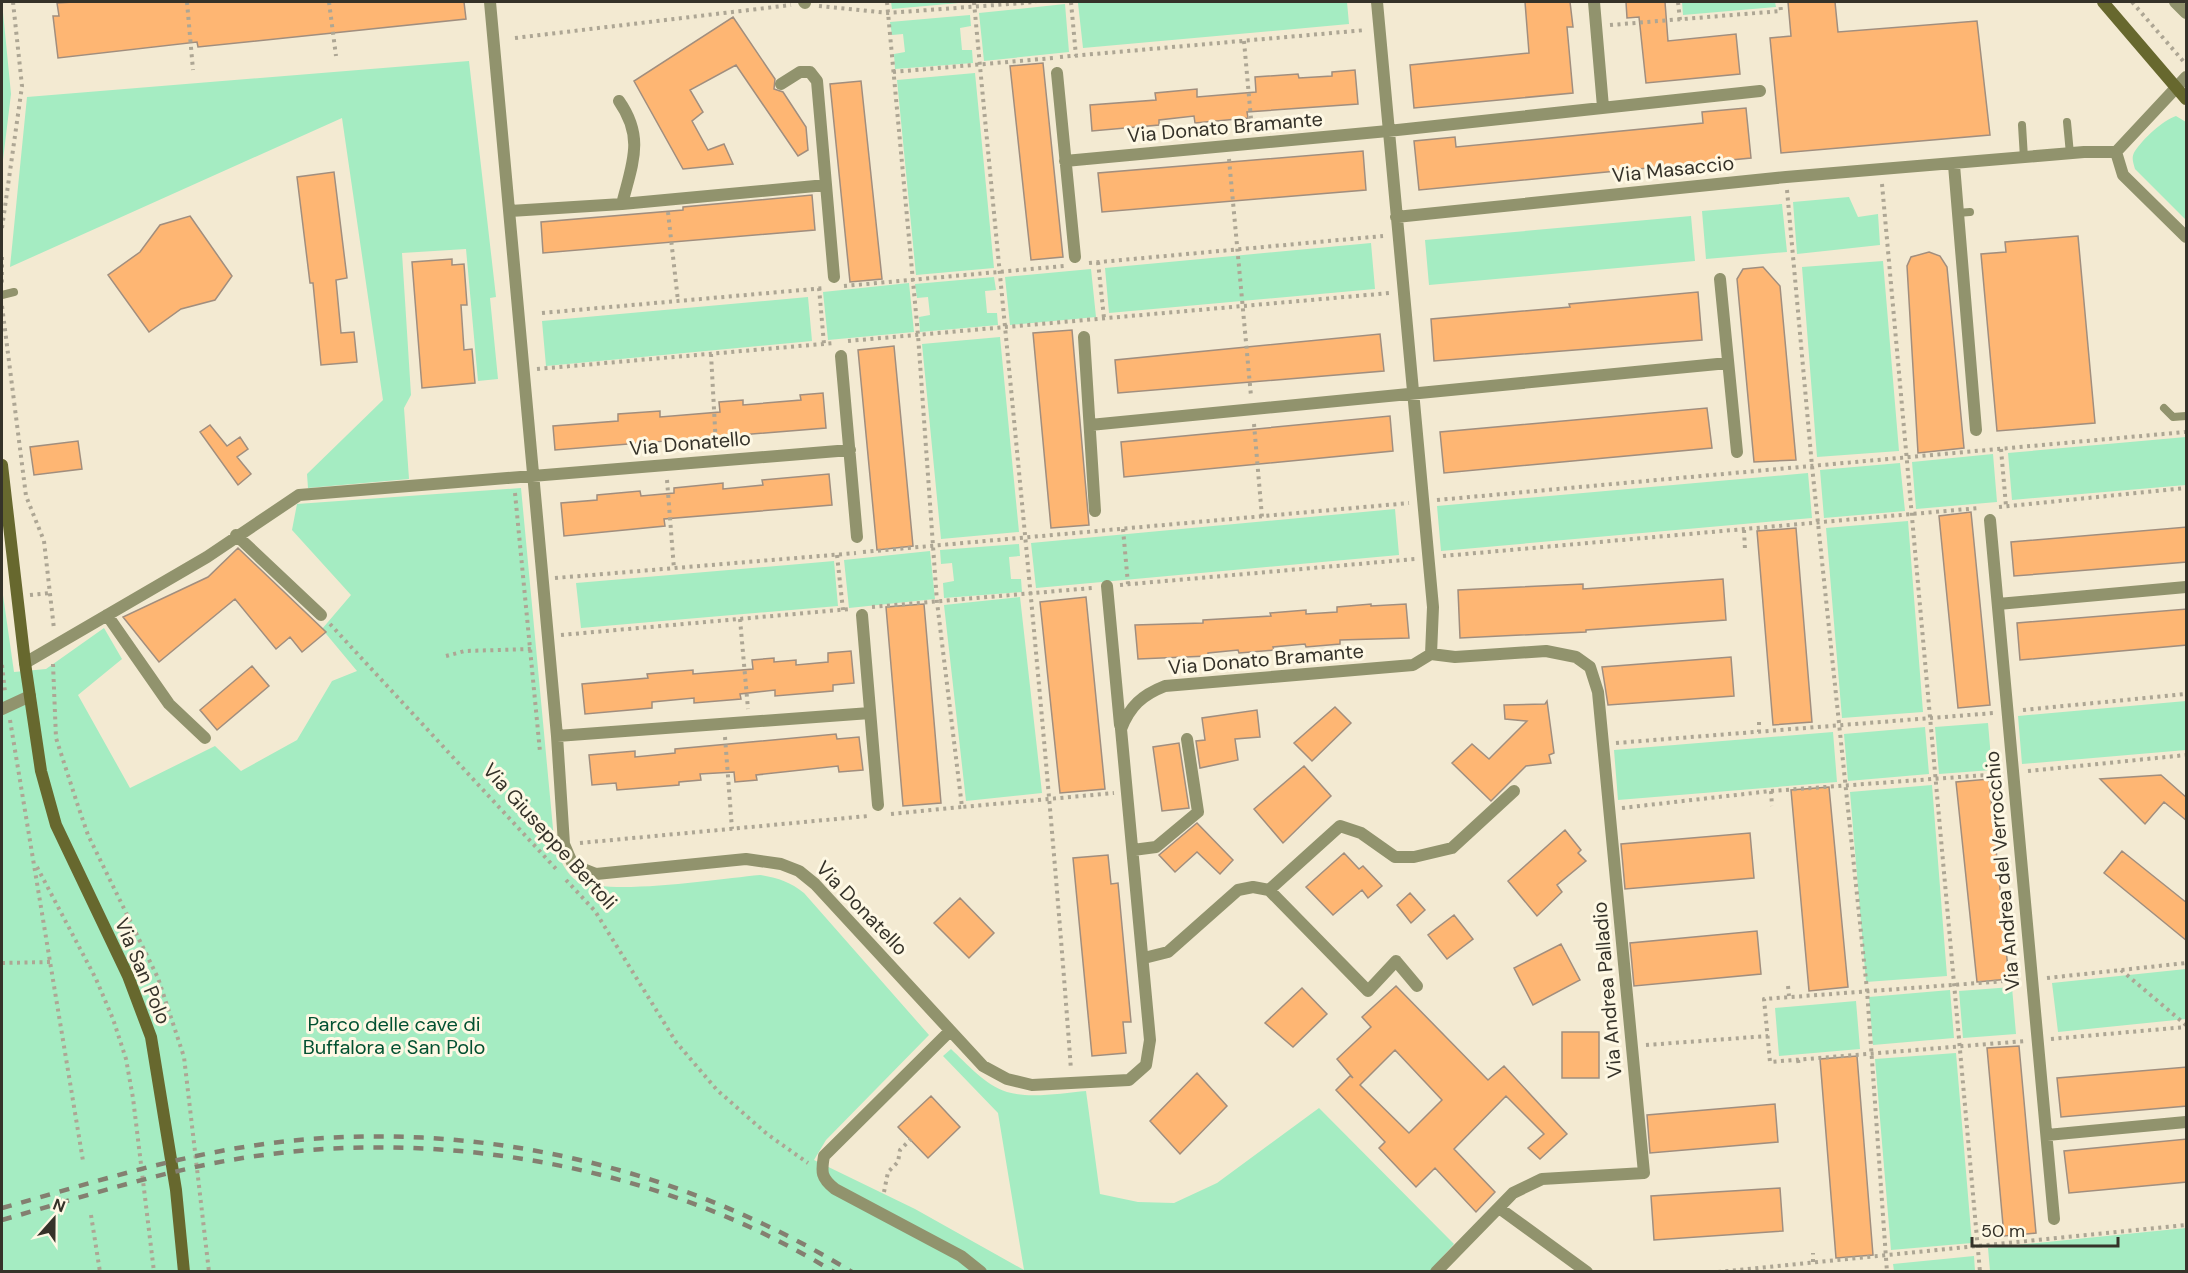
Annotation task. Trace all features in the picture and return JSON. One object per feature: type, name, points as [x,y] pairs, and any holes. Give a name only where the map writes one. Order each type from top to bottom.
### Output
[{"type":"main road","points":[[2103,2],[2187,99]]},
{"type":"main road","name":"Via San Polo","points":[[2,465],[25,663],[41,771],[56,825],[128,976],[151,1037],[176,1190],[183,1272]]},
{"type":"street","name":"Via Donatello","points":[[490,2],[557,736],[564,844],[573,865],[596,874],[746,859],[781,864],[799,871],[815,884],[983,1066],[1007,1079],[1032,1085],[1129,1080],[1146,1065],[1150,1040],[1144,958]]},
{"type":"street","points":[[1377,2],[1433,607],[1431,654]]},
{"type":"street","points":[[1594,2],[1603,107]]},
{"type":"street","points":[[2175,2],[2187,14]]},
{"type":"street","points":[[781,84],[800,72],[810,72],[817,81],[834,278]]},
{"type":"street","points":[[1057,73],[1075,261]]},
{"type":"street","points":[[2187,77],[2116,152],[2122,175],[2187,237]]},
{"type":"street","name":"Via Donato Bramante","points":[[1065,161],[1388,131],[1760,90]]},
{"type":"street","points":[[619,101],[628,114],[635,133],[636,151],[622,204]]},
{"type":"street","name":"Via Masaccio","points":[[1396,217],[1786,177],[2116,152]]},
{"type":"street","points":[[1954,165],[1963,213],[1976,430]]},
{"type":"street","points":[[510,211],[622,204],[826,185]]},
{"type":"street","points":[[1720,279],[1737,452]]},
{"type":"street","points":[[1084,337],[1095,511]]},
{"type":"street","points":[[841,356],[857,537]]},
{"type":"street","points":[[1090,425],[1413,396],[1728,363]]},
{"type":"street","name":"Via Donatello","points":[[533,476],[850,450]]},
{"type":"street","points":[[25,663],[207,557],[236,535],[299,495],[533,476]]},
{"type":"street","name":"Via Andrea del Verrocchio","points":[[1990,520],[2054,1219]]},
{"type":"street","points":[[236,535],[321,615]]},
{"type":"street","points":[[1107,586],[1144,958],[1168,952],[1238,890],[1253,887],[1269,890],[1368,991],[1396,961],[1416,986]]},
{"type":"street","points":[[1998,604],[2187,586]]},
{"type":"street","points":[[107,615],[169,704],[205,738]]},
{"type":"street","points":[[861,615],[878,810]]},
{"type":"street","name":"Via Donato Bramante","points":[[1121,729],[1127,714],[1137,701],[1148,693],[1165,686],[1413,665],[1431,654],[1455,657],[1546,651],[1576,657]]},
{"type":"street","name":"Via Andrea Palladio","points":[[1436,1272],[1514,1193],[1542,1179],[1644,1173],[1598,693],[1590,667],[1576,657]]},
{"type":"street","points":[[4,708],[30,696]]},
{"type":"street","points":[[557,736],[870,713]]},
{"type":"street","points":[[1133,850],[1156,847],[1198,812],[1187,739]]},
{"type":"street","points":[[1269,890],[1340,826],[1361,833],[1395,857],[1435,853],[1452,848],[1514,791]]},
{"type":"street","points":[[950,1031],[824,1156],[821,1172],[826,1182],[835,1189],[961,1256],[981,1272]]},
{"type":"street","points":[[2047,1135],[2187,1122]]},
{"type":"street","points":[[1499,1208],[1587,1272]]},
{"type":"lane","points":[[2067,122],[2070,154]]},
{"type":"lane","points":[[2022,125],[2024,158]]},
{"type":"lane","points":[[2,295],[14,292]]},
{"type":"lane","points":[[2164,408],[2173,417],[2187,416]]},
{"type":"path","points":[[2,228],[21,86],[13,2]]},
{"type":"path","points":[[186,2],[193,70]]},
{"type":"path","points":[[329,2],[336,56]]},
{"type":"path","points":[[514,38],[805,2],[837,10],[888,13],[1036,2]]},
{"type":"path","points":[[887,2],[918,335],[937,602],[962,807]]},
{"type":"path","points":[[974,2],[1029,594],[1051,799],[1072,1084]]},
{"type":"path","points":[[1071,2],[1076,56]]},
{"type":"path","points":[[1678,2],[1680,20]]},
{"type":"path","points":[[1596,27],[1781,11],[1780,2]]},
{"type":"path","points":[[2132,2],[2187,64]]},
{"type":"path","points":[[893,72],[1379,29]]},
{"type":"path","points":[[1244,41],[1254,143]]},
{"type":"path","points":[[1228,146],[1262,517]]},
{"type":"path","points":[[1881,171],[1980,1272]]},
{"type":"path","points":[[1786,177],[1812,466],[1867,990],[1887,1272]]},
{"type":"path","points":[[667,200],[678,301]]},
{"type":"path","points":[[1086,263],[1398,235]]},
{"type":"path","points":[[2,256],[2,295],[26,496],[44,541],[54,624],[56,738],[88,836],[158,978],[184,1057],[208,1272]]},
{"type":"path","points":[[542,314],[999,272],[1075,261]]},
{"type":"path","points":[[1098,262],[1104,319]]},
{"type":"path","points":[[819,288],[824,344]]},
{"type":"path","points":[[524,370],[1403,292]]},
{"type":"path","points":[[711,354],[717,460]]},
{"type":"path","points":[[543,579],[1262,517],[2187,432]]},
{"type":"path","points":[[2001,449],[2006,506]]},
{"type":"path","points":[[666,464],[674,569]]},
{"type":"path","points":[[561,635],[1744,530],[2187,488]]},
{"type":"path","points":[[508,493],[516,493],[541,754]]},
{"type":"path","points":[[1123,529],[1128,584]]},
{"type":"path","points":[[1744,530],[1745,550]]},
{"type":"path","points":[[837,555],[843,610]]},
{"type":"path","name":"Via Giuseppe Bertoli","points":[[321,615],[596,911],[676,1042],[717,1090],[767,1134],[821,1172]]},
{"type":"path","points":[[740,619],[749,722]]},
{"type":"path","points":[[446,656],[465,651],[531,650]]},
{"type":"path","points":[[2,665],[4,708],[36,864],[83,1161]]},
{"type":"path","points":[[1603,744],[1930,718],[2187,694]]},
{"type":"path","points":[[1759,722],[1760,732]]},
{"type":"path","points":[[724,724],[732,829]]},
{"type":"path","points":[[1609,809],[1771,790],[1936,779],[2187,755]]},
{"type":"path","points":[[1771,790],[1772,806]]},
{"type":"path","points":[[889,814],[1128,792]]},
{"type":"path","points":[[564,844],[732,829],[878,810]]},
{"type":"path","points":[[36,864],[96,979],[113,1019],[126,1059],[133,1098],[154,1272]]},
{"type":"path","points":[[2,963],[50,962]]},
{"type":"path","points":[[2187,963],[2032,980],[1764,999],[1770,1062],[1871,1052],[2037,1041],[2187,1026]]},
{"type":"path","points":[[2121,970],[2187,1026]]},
{"type":"path","points":[[1788,986],[1789,996]]},
{"type":"path","points":[[1632,1046],[1768,1036]]},
{"type":"path","points":[[1798,1060],[1798,1066]]},
{"type":"path","points":[[884,1192],[888,1172],[898,1162],[900,1150],[911,1139]]},
{"type":"path","points":[[91,1215],[99,1272]]},
{"type":"path","points":[[1718,1272],[2187,1225]]},
{"type":"path","points":[[1813,1253],[1813,1262]]},
{"type":"green space","points":[[2,2],[11,94],[2,168]]},
{"type":"green space","points":[[891,2],[970,2],[892,9]]},
{"type":"green space","points":[[1347,2],[1349,24],[1083,48],[1078,3]]},
{"type":"green space","points":[[1682,2],[1775,2],[1776,7],[1683,15]]},
{"type":"green space","points":[[1065,4],[1069,52],[984,61],[979,13]]},
{"type":"green space","points":[[970,15],[971,26],[960,28],[962,50],[972,50],[973,63],[895,69],[894,54],[905,52],[903,34],[892,35],[890,22]]},
{"type":"green space","points":[[469,61],[496,297],[490,298],[498,379],[478,381],[466,249],[402,253],[411,395],[404,408],[409,479],[308,488],[307,474],[383,400],[342,118],[10,267],[27,97]]},
{"type":"green space","points":[[975,73],[994,268],[916,275],[897,80]]},
{"type":"green space","points":[[2176,116],[2186,122],[2186,220],[2135,169],[2133,160],[2135,151],[2148,136],[2165,121]]},
{"type":"green space","points":[[1849,197],[1858,217],[1878,214],[1880,245],[1797,254],[1793,202]]},
{"type":"green space","points":[[1782,204],[1787,252],[1706,259],[1702,211]]},
{"type":"green space","points":[[1691,216],[1695,261],[1429,285],[1425,240]]},
{"type":"green space","points":[[1371,243],[1375,289],[1109,313],[1105,268]]},
{"type":"green space","points":[[1883,261],[1899,451],[1817,457],[1802,267]]},
{"type":"green space","points":[[1091,269],[1096,317],[1010,325],[1005,277]]},
{"type":"green space","points":[[994,277],[996,290],[985,291],[987,313],[997,313],[998,325],[920,332],[919,317],[930,315],[928,297],[917,298],[915,284]]},
{"type":"green space","points":[[909,283],[914,332],[828,340],[823,292]]},
{"type":"green space","points":[[808,297],[812,341],[546,366],[542,321]]},
{"type":"green space","points":[[1000,337],[1019,532],[941,539],[922,344]]},
{"type":"green space","points":[[2186,437],[2186,485],[2012,500],[2008,453]]},
{"type":"green space","points":[[1993,454],[1997,502],[1916,509],[1912,462]]},
{"type":"green space","points":[[1900,463],[1905,511],[1824,518],[1820,470]]},
{"type":"green space","points":[[1808,473],[1812,518],[1441,551],[1437,506]]},
{"type":"green space","name":"Parco delle cave di Buffalora e San Polo","points":[[521,488],[555,850],[568,873],[580,882],[596,886],[617,887],[668,885],[760,875],[789,883],[804,893],[929,1035],[826,1140],[814,1160],[915,1209],[1024,1270],[998,1113],[943,1056],[951,1049],[984,1079],[1007,1092],[1036,1095],[1086,1091],[1100,1194],[1138,1202],[1174,1203],[1217,1183],[1319,1108],[1454,1244],[1429,1272],[2,1271],[2,588],[14,672],[46,669],[104,628],[122,659],[78,695],[130,788],[215,746],[241,771],[297,740],[332,681],[357,671],[322,629],[351,595],[292,530],[297,504]]},
{"type":"green space","points":[[1395,509],[1399,555],[1036,588],[1031,543]]},
{"type":"green space","points":[[1908,521],[1923,712],[1842,718],[1826,528]]},
{"type":"green space","points":[[1019,544],[1020,556],[1009,557],[1011,579],[1021,579],[1022,592],[944,598],[943,583],[954,581],[952,563],[941,564],[940,550]]},
{"type":"green space","points":[[930,551],[935,599],[849,608],[844,560]]},
{"type":"green space","points":[[834,561],[838,606],[581,628],[576,583]]},
{"type":"green space","points":[[1020,597],[1042,793],[966,801],[944,605]]},
{"type":"green space","points":[[2186,701],[2186,750],[2022,764],[2018,716]]},
{"type":"green space","points":[[1988,723],[1992,770],[1939,774],[1935,727]]},
{"type":"green space","points":[[1925,727],[1929,774],[1848,781],[1844,734]]},
{"type":"green space","points":[[1833,732],[1837,782],[1618,800],[1614,750]]},
{"type":"green space","points":[[1932,785],[1947,976],[1866,982],[1850,792]]},
{"type":"green space","points":[[2186,969],[2186,1019],[2058,1032],[2052,983]]},
{"type":"green space","points":[[2012,987],[2016,1034],[1963,1038],[1959,991]]},
{"type":"green space","points":[[1950,990],[1954,1038],[1873,1045],[1869,997]]},
{"type":"green space","points":[[1856,1001],[1860,1049],[1779,1056],[1775,1008]]},
{"type":"green space","points":[[1956,1053],[1972,1243],[1891,1250],[1875,1059]]},
{"type":"green space","points":[[2186,1228],[2186,1271],[1990,1271],[1988,1248]]},
{"type":"green space","points":[[1974,1256],[1975,1271],[1894,1271],[1893,1264]]},
{"type":"building","points":[[464,2],[466,19],[198,47],[197,42],[58,58],[53,16],[59,16],[57,3]]},
{"type":"building","points":[[1525,2],[1570,2],[1573,27],[1567,27],[1573,93],[1414,108],[1410,65],[1529,53]]},
{"type":"building","points":[[1626,2],[1665,2],[1668,41],[1736,34],[1740,74],[1646,83],[1639,17],[1627,18]]},
{"type":"building","points":[[1788,2],[1835,2],[1838,32],[1977,21],[1990,135],[1781,153],[1770,38],[1791,36]]},
{"type":"building","points":[[733,17],[775,79],[774,89],[783,92],[806,127],[808,150],[798,156],[736,65],[690,90],[703,112],[692,121],[708,150],[724,144],[733,164],[683,169],[634,81]]},
{"type":"building","points":[[1043,63],[1063,257],[1031,260],[1010,66]]},
{"type":"building","points":[[1355,70],[1358,104],[1247,112],[1248,118],[1195,123],[1194,116],[1159,120],[1159,125],[1092,131],[1090,105],[1156,100],[1155,93],[1197,89],[1197,97],[1256,92],[1255,77],[1298,74],[1299,78],[1332,76],[1332,72]]},
{"type":"building","points":[[861,81],[882,279],[850,282],[830,84]]},
{"type":"building","points":[[1746,108],[1751,158],[1419,190],[1414,141],[1455,137],[1456,147],[1703,123],[1702,112]]},
{"type":"building","points":[[1363,151],[1366,190],[1102,212],[1098,173]]},
{"type":"building","points":[[334,172],[347,278],[336,280],[341,333],[354,332],[357,362],[321,365],[313,283],[310,283],[297,177]]},
{"type":"building","points":[[812,195],[815,230],[543,253],[541,222],[683,210],[683,207]]},
{"type":"building","points":[[190,216],[232,276],[215,300],[181,309],[149,332],[108,275],[140,252],[160,225]]},
{"type":"building","points":[[2078,236],[2095,423],[1997,431],[1981,254],[2006,252],[2005,242]]},
{"type":"building","points":[[1929,252],[1940,256],[1947,267],[1964,448],[1918,453],[1907,266],[1911,257]]},
{"type":"building","points":[[452,259],[452,265],[464,264],[467,305],[461,305],[464,350],[472,349],[475,383],[422,388],[412,262]]},
{"type":"building","points":[[1763,267],[1780,286],[1796,460],[1754,462],[1737,279],[1743,269]]},
{"type":"building","points":[[1698,292],[1702,340],[1434,361],[1431,319],[1570,307],[1569,304]]},
{"type":"building","points":[[1072,330],[1089,525],[1051,528],[1033,333]]},
{"type":"building","points":[[1380,334],[1384,371],[1118,393],[1115,360]]},
{"type":"building","points":[[894,346],[913,546],[877,550],[858,350]]},
{"type":"building","points":[[823,393],[826,428],[555,450],[553,426],[618,421],[618,414],[660,411],[660,417],[720,412],[719,402],[743,400],[743,405],[801,400],[800,395]]},
{"type":"building","points":[[1707,408],[1712,448],[1444,473],[1440,432]]},
{"type":"building","points":[[1390,416],[1393,451],[1124,477],[1121,442]]},
{"type":"building","points":[[210,425],[227,446],[240,437],[248,449],[237,457],[251,474],[238,485],[200,432]]},
{"type":"building","points":[[78,441],[82,469],[34,475],[30,447]]},
{"type":"building","points":[[829,474],[832,505],[664,519],[665,526],[564,536],[561,503],[597,500],[597,495],[640,491],[641,496],[674,493],[674,488],[723,483],[723,489],[763,485],[762,480]]},
{"type":"building","points":[[1971,512],[1990,705],[1958,708],[1939,516]]},
{"type":"building","points":[[2187,527],[2187,562],[2014,576],[2011,542]]},
{"type":"building","points":[[1796,528],[1812,722],[1773,725],[1757,531]]},
{"type":"building","points":[[238,548],[326,632],[302,652],[290,637],[276,649],[235,599],[159,662],[123,617],[208,577]]},
{"type":"building","points":[[1723,579],[1726,620],[1586,630],[1586,632],[1460,638],[1458,590],[1583,584],[1583,589]]},
{"type":"building","points":[[1086,597],[1105,789],[1060,793],[1040,602]]},
{"type":"building","points":[[924,604],[941,803],[903,806],[886,607]]},
{"type":"building","points":[[1371,604],[1371,606],[1406,604],[1409,638],[1340,640],[1340,644],[1306,647],[1305,644],[1273,647],[1274,650],[1208,653],[1208,656],[1138,659],[1135,625],[1203,623],[1203,620],[1271,616],[1270,613],[1306,610],[1306,614],[1337,612],[1337,607]]},
{"type":"building","points":[[2187,609],[2187,645],[2020,660],[2017,623]]},
{"type":"building","points":[[851,651],[854,683],[833,685],[833,691],[775,696],[775,690],[740,694],[741,699],[694,703],[694,698],[652,702],[652,708],[585,714],[582,684],[648,678],[647,674],[693,670],[693,674],[753,669],[752,660],[774,658],[774,662],[796,660],[796,665],[828,662],[828,653]]},
{"type":"building","points":[[1731,657],[1734,696],[1608,705],[1602,667]]},
{"type":"building","points":[[252,666],[269,686],[217,730],[200,710]]},
{"type":"building","points":[[1547,701],[1554,753],[1549,755],[1551,763],[1526,766],[1491,801],[1452,763],[1472,744],[1489,759],[1527,721],[1505,719],[1504,705],[1545,704]]},
{"type":"building","points":[[1335,707],[1351,723],[1312,761],[1294,743]]},
{"type":"building","points":[[1257,710],[1260,737],[1235,739],[1238,760],[1200,768],[1196,741],[1205,740],[1202,718]]},
{"type":"building","points":[[836,734],[837,739],[859,737],[863,770],[839,772],[838,766],[756,775],[757,780],[735,782],[734,772],[700,774],[701,780],[679,782],[679,785],[617,790],[616,783],[592,785],[589,755],[635,751],[635,757],[675,753],[675,749]]},
{"type":"building","points":[[1179,743],[1189,808],[1162,811],[1153,747]]},
{"type":"building","points":[[1304,766],[1331,796],[1283,843],[1254,809]]},
{"type":"building","points":[[2161,775],[2187,798],[2187,821],[2164,802],[2145,824],[2100,779]]},
{"type":"building","points":[[1989,779],[2009,979],[1977,982],[1956,782]]},
{"type":"building","points":[[1829,787],[1848,987],[1809,991],[1791,790]]},
{"type":"building","points":[[1197,823],[1233,860],[1220,874],[1197,852],[1175,872],[1159,855]]},
{"type":"building","points":[[1565,830],[1581,850],[1578,853],[1586,861],[1557,885],[1562,892],[1537,916],[1508,881]]},
{"type":"building","points":[[1750,833],[1754,878],[1625,889],[1621,844]]},
{"type":"building","points":[[2122,851],[2187,903],[2187,941],[2104,873]]},
{"type":"building","points":[[1344,853],[1359,869],[1363,866],[1382,886],[1368,898],[1362,890],[1333,915],[1306,887]]},
{"type":"building","points":[[1108,855],[1111,884],[1118,883],[1131,1022],[1123,1022],[1126,1053],[1092,1056],[1073,858]]},
{"type":"building","points":[[1410,893],[1425,910],[1411,923],[1397,905]]},
{"type":"building","points":[[960,898],[994,933],[969,958],[934,923]]},
{"type":"building","points":[[1454,915],[1473,939],[1447,959],[1428,935]]},
{"type":"building","points":[[1757,931],[1761,974],[1634,986],[1630,943]]},
{"type":"building","points":[[1561,944],[1580,980],[1533,1005],[1514,968]]},
{"type":"building","points":[[1396,986],[1488,1080],[1504,1066],[1567,1134],[1540,1159],[1528,1148],[1544,1134],[1506,1096],[1454,1149],[1495,1192],[1476,1212],[1435,1168],[1416,1187],[1379,1148],[1385,1142],[1336,1090],[1350,1076],[1353,1078],[1337,1059],[1371,1027],[1362,1017]],"holes":[[[1395,1050],[1442,1100],[1409,1133],[1360,1085]]]},
{"type":"building","points":[[1302,988],[1327,1014],[1293,1047],[1265,1023]]},
{"type":"building","points":[[1562,1032],[1599,1032],[1599,1078],[1562,1078]]},
{"type":"building","points":[[2019,1046],[2036,1233],[2004,1236],[1987,1048]]},
{"type":"building","points":[[1857,1056],[1873,1255],[1836,1258],[1820,1059]]},
{"type":"building","points":[[2187,1067],[2187,1106],[2061,1117],[2057,1078]]},
{"type":"building","points":[[1197,1073],[1227,1106],[1180,1154],[1150,1121]]},
{"type":"building","points":[[931,1096],[960,1127],[928,1158],[898,1127]]},
{"type":"building","points":[[1775,1104],[1778,1142],[1650,1153],[1647,1115]]},
{"type":"building","points":[[2187,1139],[2187,1182],[2069,1193],[2064,1151]]},
{"type":"building","points":[[1780,1188],[1783,1231],[1654,1240],[1651,1196]]},
{"type":"railway","points":[[2,1208],[138,1170],[221,1151],[302,1140],[384,1136],[466,1141],[547,1153],[627,1172],[705,1199],[780,1232],[852,1272]]},
{"type":"railway","points":[[2,1220],[141,1180],[225,1161],[302,1151],[381,1147],[461,1151],[540,1162],[617,1179],[693,1203],[765,1234],[834,1272]]}]
